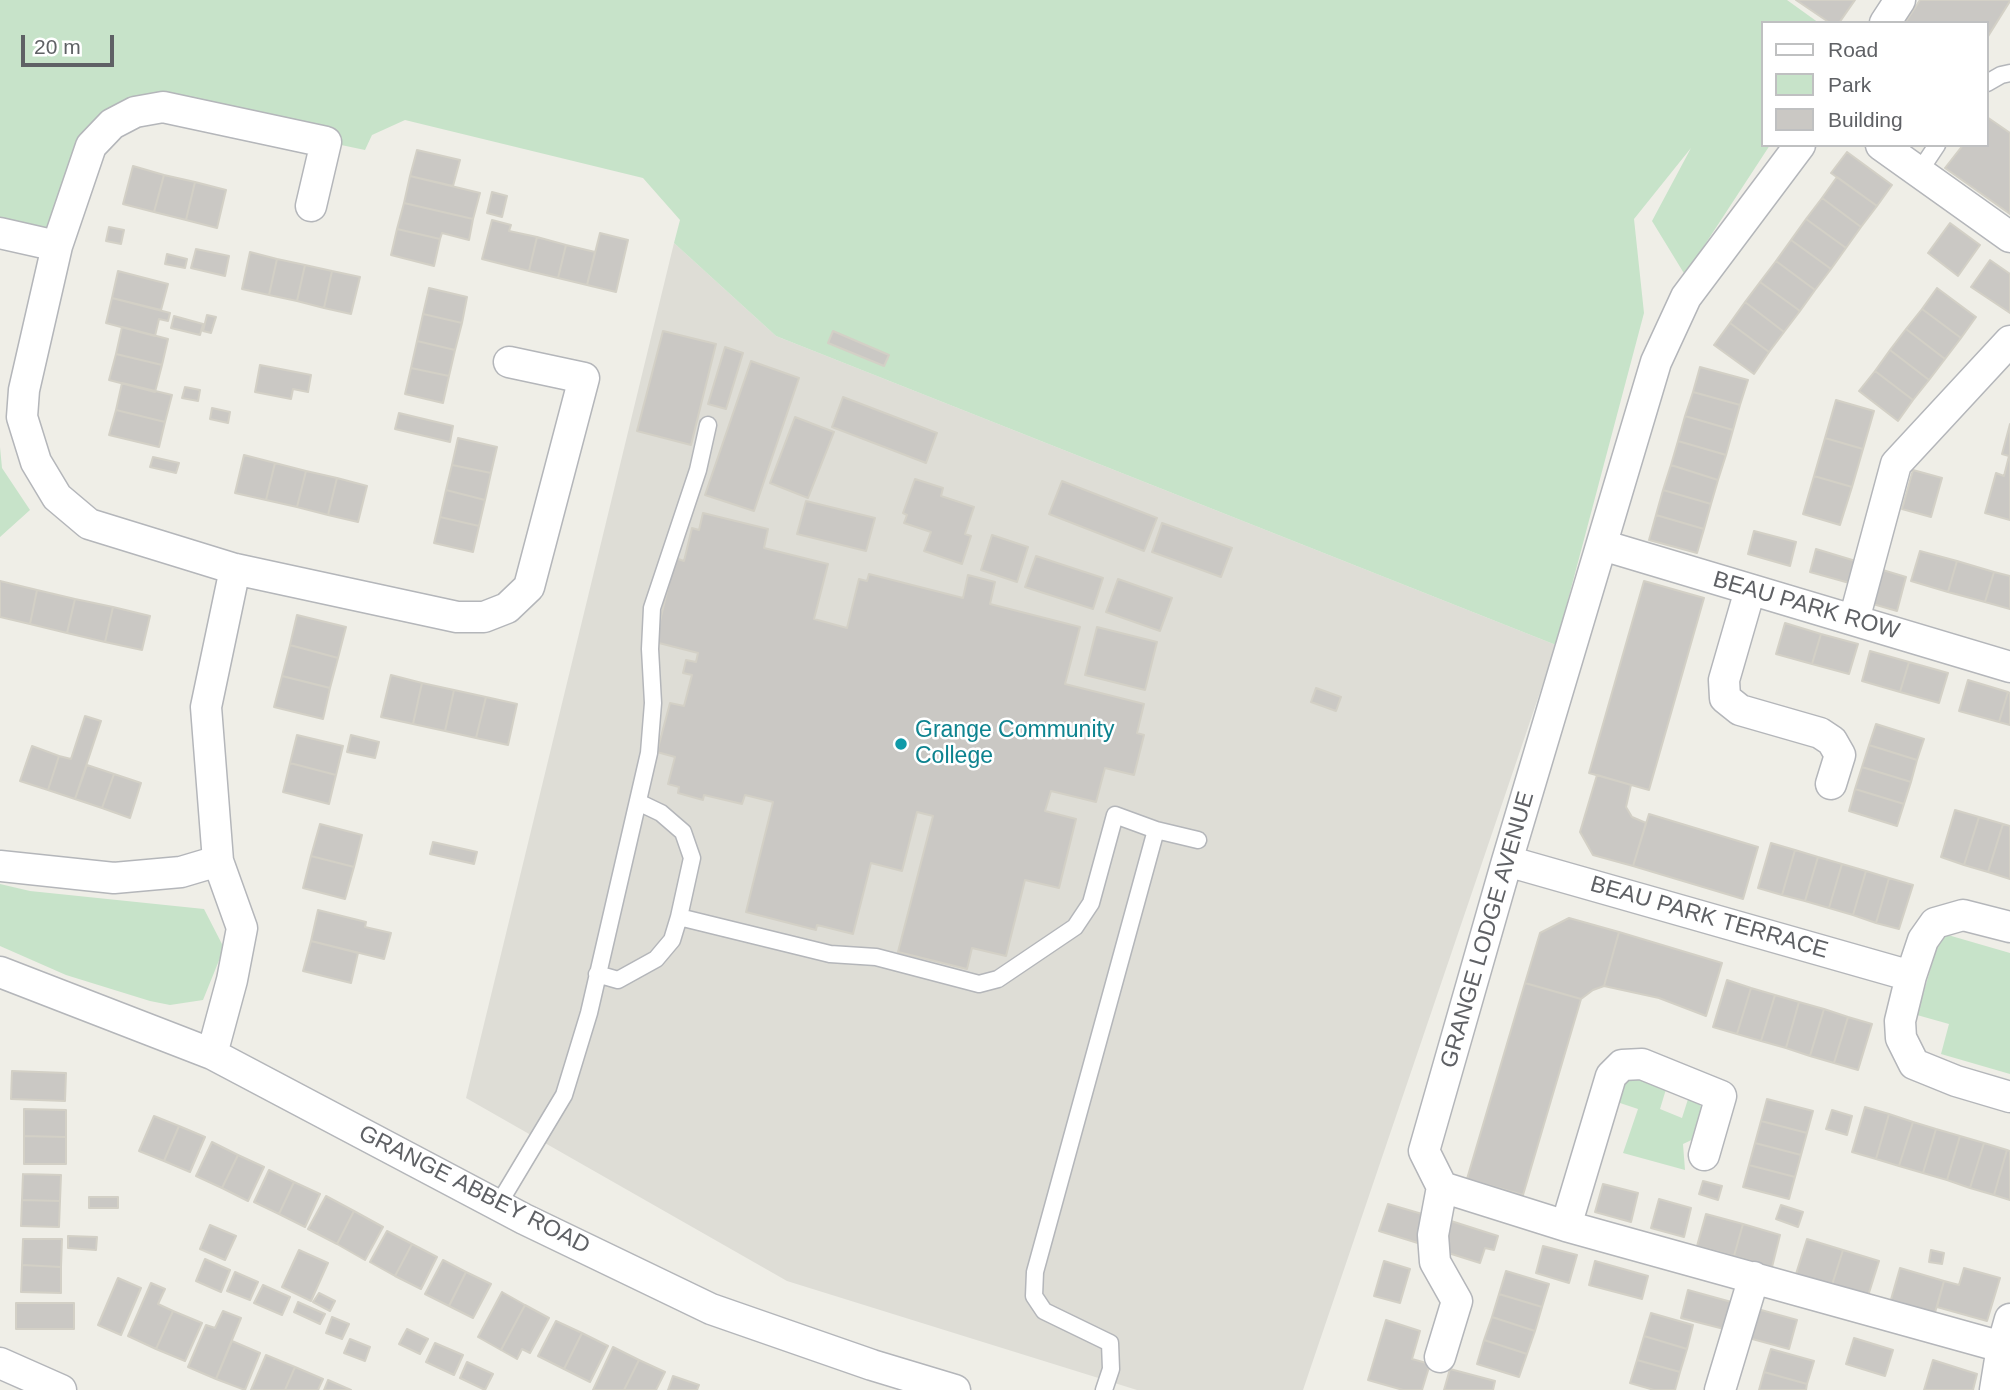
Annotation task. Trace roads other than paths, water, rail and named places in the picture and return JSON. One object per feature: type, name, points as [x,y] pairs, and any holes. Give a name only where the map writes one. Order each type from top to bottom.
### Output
[{"type":"street","points":[[1886,21],[1900,0]]},
{"type":"street","points":[[311,206],[326,142],[163,107],[135,112],[112,124],[91,146],[57,246],[24,390],[22,417],[36,462],[57,496],[89,524],[235,569],[457,617],[484,617],[507,608],[530,587],[584,378],[509,362]]},
{"type":"street","name":"GRANGE LODGE AVENUE","points":[[1442,1188],[1424,1151],[1507,861],[1656,362],[1686,297],[1799,147]]},
{"type":"street","points":[[1884,147],[2010,237]]},
{"type":"street","points":[[0,233],[57,246]]},
{"type":"street","points":[[1854,620],[1896,464],[2010,341]]},
{"type":"street","name":"BEAU PARK ROW","points":[[1602,545],[2010,667]]},
{"type":"street","points":[[212,1054],[232,980],[242,928],[218,861],[206,707],[235,569]]},
{"type":"street","points":[[1750,590],[1724,680],[1726,698],[1740,710],[1820,733],[1832,741],[1840,755],[1831,783]]},
{"type":"street","points":[[0,866],[114,878],[181,872],[218,861]]},
{"type":"street","name":"BEAU PARK TERRACE","points":[[1507,861],[1911,976]]},
{"type":"street","points":[[2010,927],[1963,915],[1935,923],[1923,940],[1900,1021],[1901,1038],[1914,1064],[2010,1097]]},
{"type":"street","name":"GRANGE ABBEY ROAD","points":[[0,972],[212,1054],[498,1205],[711,1309],[872,1366],[954,1390]]},
{"type":"street","points":[[1566,1226],[1611,1076],[1622,1065],[1642,1064],[1721,1096],[1704,1155]]},
{"type":"street","points":[[1440,1357],[1457,1301],[1434,1262],[1433,1235],[1442,1188],[1566,1226],[1754,1278],[2006,1333],[1995,1390]]},
{"type":"street","points":[[1720,1390],[1754,1278]]},
{"type":"street","points":[[0,1363],[61,1390]]},
{"type":"lane","points":[[1989,82],[2010,73]]},
{"type":"lane","points":[[1919,172],[1936,147]]},
{"type":"lane","points":[[498,1205],[564,1095],[589,1013],[649,753],[653,702],[650,649],[652,608],[698,470],[708,425]]},
{"type":"lane","points":[[597,974],[618,980],[656,958],[672,940],[679,917],[692,858],[683,832],[661,813],[638,802]]},
{"type":"lane","points":[[679,917],[830,954],[876,957],[979,984],[998,979],[1075,927],[1091,903],[1115,815],[1156,830],[1198,840]]},
{"type":"lane","points":[[1104,1390],[1111,1369],[1110,1343],[1044,1311],[1034,1296],[1035,1272],[1156,830]]},
{"type":"place","name":"Grange Community College","points":[[901,744]]}]
